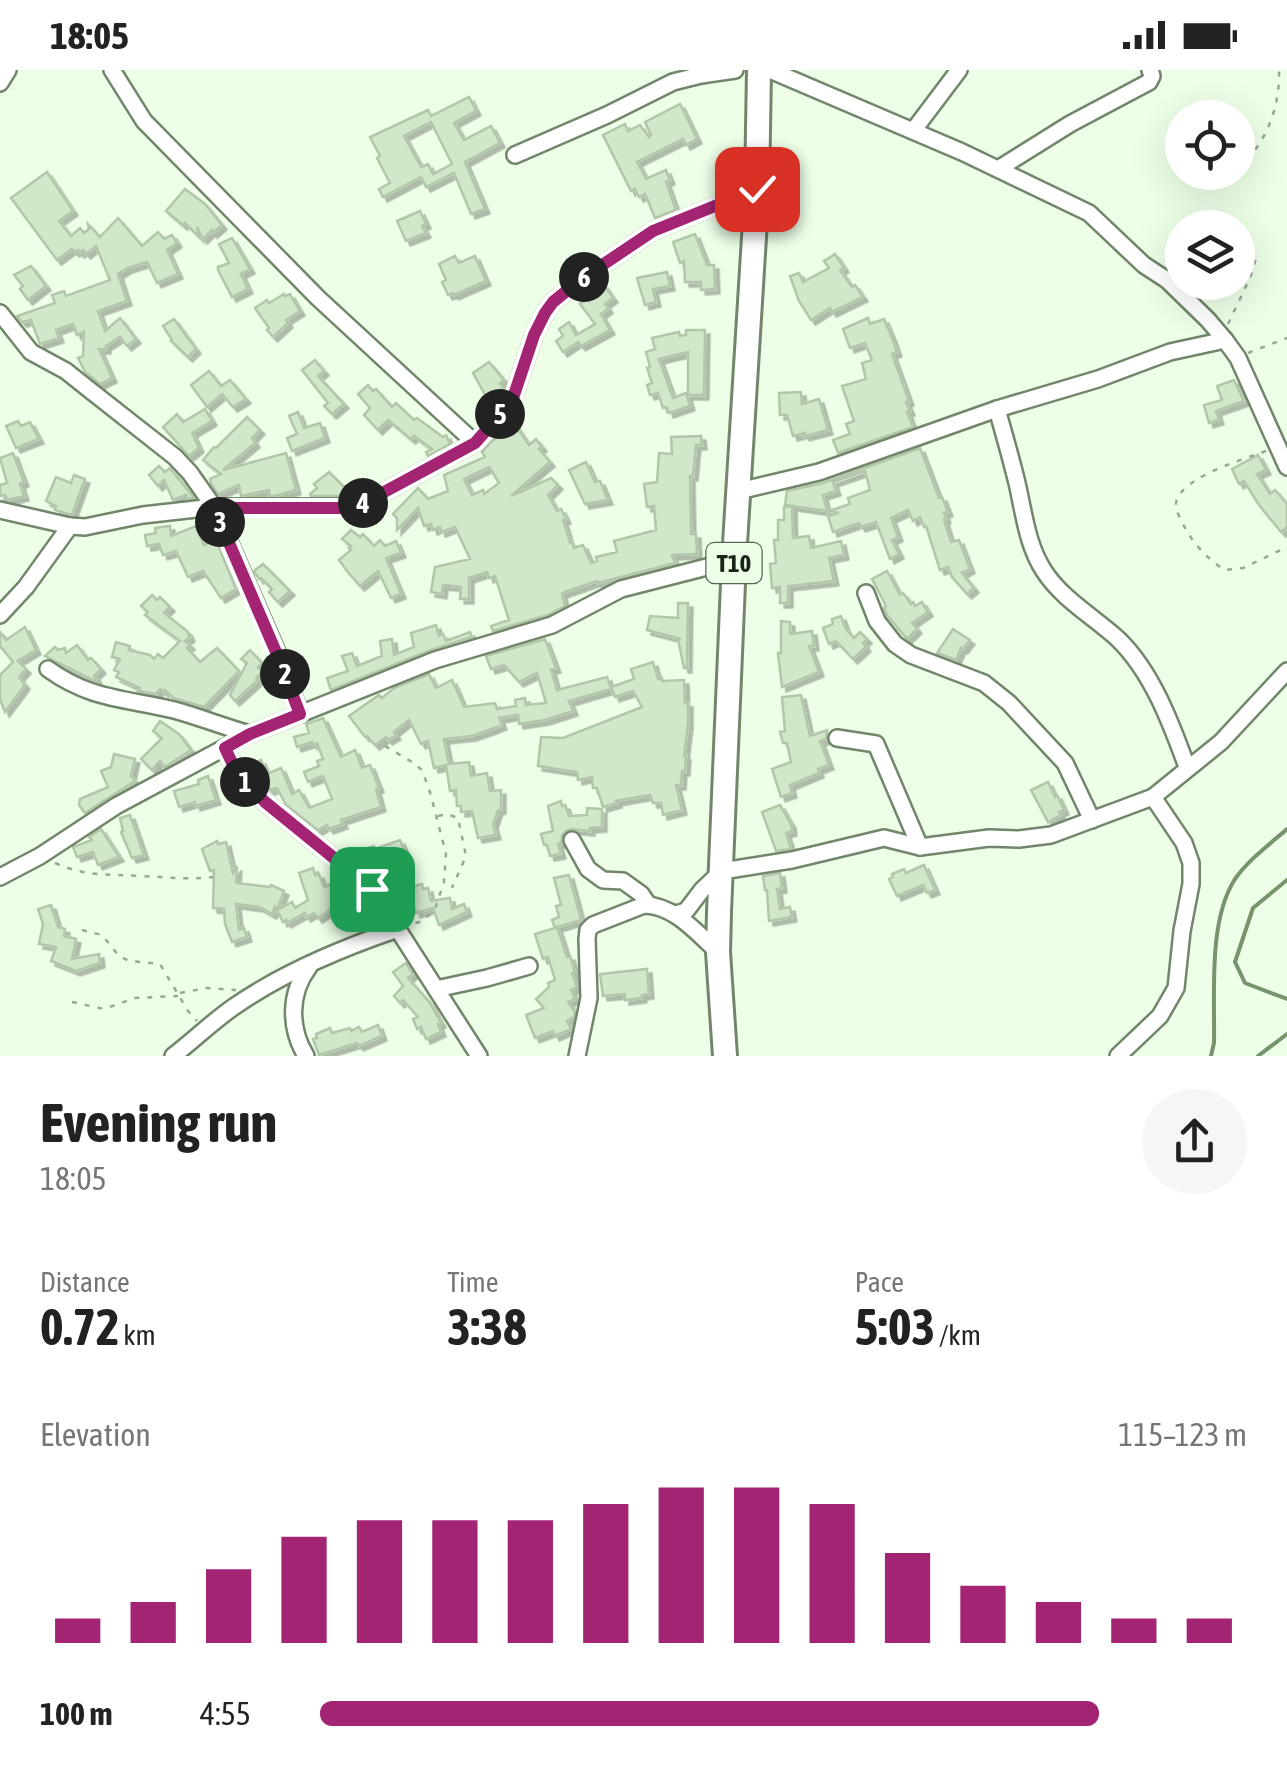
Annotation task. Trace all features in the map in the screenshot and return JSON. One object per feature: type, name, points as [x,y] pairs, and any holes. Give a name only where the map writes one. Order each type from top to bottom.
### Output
[{"type":"highway","name":"T10","points":[[726,1056],[718,952],[734,560],[757,189],[759,70]]},
{"type":"street","points":[[0,82],[8,70]]},
{"type":"street","points":[[112,70],[144,121],[318,298],[475,443]]},
{"type":"street","points":[[516,155],[673,82],[734,70]]},
{"type":"street","points":[[770,70],[1089,213],[1144,265],[1167,280],[1225,340],[1238,358],[1287,467]]},
{"type":"street","points":[[913,131],[959,70]]},
{"type":"street","points":[[998,169],[1147,83],[1152,78],[1150,70]]},
{"type":"street","points":[[0,510],[85,527],[143,515],[214,508],[360,505],[475,443],[514,395],[545,313],[603,262],[653,231],[757,189]]},
{"type":"street","points":[[0,313],[31,352],[66,372],[175,457],[214,508],[300,714]]},
{"type":"street","points":[[740,491],[819,472],[997,409],[1098,380],[1170,352],[1225,340]]},
{"type":"street","points":[[997,409],[1025,522],[1044,571],[1060,590],[1118,639],[1142,668],[1188,767]]},
{"type":"street","points":[[0,615],[26,587],[70,526]]},
{"type":"street","points":[[2,874],[40,856],[116,806],[250,734],[435,660],[552,624],[621,589],[734,560]]},
{"type":"street","points":[[866,593],[877,621],[895,644],[984,682],[1009,703],[1065,764],[1092,820]]},
{"type":"street","points":[[48,669],[85,691],[170,709],[250,734]]},
{"type":"street","points":[[676,914],[686,912],[722,871],[792,860],[884,838],[920,847],[1051,835],[1153,798],[1220,742],[1287,671]]},
{"type":"street","points":[[837,738],[876,744],[920,847]]},
{"type":"street","points":[[225,748],[245,782],[293,826],[367,883],[436,989],[462,1047],[478,1056]]},
{"type":"street","points":[[1118,1056],[1160,1016],[1176,988],[1191,884],[1192,869],[1184,843],[1153,798]]},
{"type":"street","points":[[572,840],[588,869],[603,880],[623,881],[648,904],[676,914],[718,952]]},
{"type":"street","points":[[577,1056],[588,998],[588,930],[648,904]]},
{"type":"street","points":[[174,1056],[252,995],[354,944],[398,929]]},
{"type":"street","points":[[306,1056],[293,1023],[294,1004],[301,977],[311,964]]},
{"type":"street","points":[[436,989],[529,966]]},
{"type":"path","points":[[1255,148],[1272,119],[1280,86],[1279,70]]},
{"type":"path","points":[[1225,340],[1229,320],[1258,252]]},
{"type":"path","points":[[1238,358],[1287,338]]},
{"type":"path","points":[[1277,446],[1188,484],[1178,494],[1175,508],[1204,555],[1224,570],[1244,568],[1287,547]]},
{"type":"path","points":[[385,746],[422,770],[445,844],[446,863],[438,903],[423,922],[398,929]]},
{"type":"path","points":[[436,816],[448,814],[458,818],[466,851],[452,888]]},
{"type":"path","points":[[40,856],[65,868],[102,876],[186,880],[213,877]]},
{"type":"path","points":[[82,930],[102,935],[119,956],[129,961],[160,964],[204,1030]]},
{"type":"path","points":[[72,1002],[104,1008],[135,998],[179,995],[207,988],[252,995]]},
{"type":"building","points":[[469,97],[476,111],[454,123],[464,140],[491,126],[500,143],[465,162],[485,209],[471,214],[454,173],[426,187],[421,177],[383,197],[379,189],[390,183],[370,137],[428,110],[431,116]],"holes":[[[431,122],[452,164],[433,174],[428,164],[421,167],[404,136]]]},
{"type":"building","points":[[680,104],[697,139],[686,145],[683,139],[637,162],[646,179],[666,170],[670,180],[666,182],[676,210],[655,218],[645,194],[639,197],[635,189],[631,191],[603,135],[625,124],[628,131],[640,125],[649,137],[645,122]]},
{"type":"building","points":[[47,172],[73,211],[59,221],[71,236],[80,228],[84,233],[88,224],[100,237],[118,218],[142,246],[158,232],[164,239],[172,235],[177,243],[167,250],[178,274],[157,283],[147,262],[118,274],[127,301],[98,311],[105,331],[120,318],[136,339],[127,346],[120,337],[106,349],[99,349],[112,378],[100,384],[85,372],[78,358],[83,356],[84,332],[77,335],[73,324],[56,330],[59,338],[40,344],[31,320],[22,322],[17,316],[55,303],[52,295],[64,291],[66,296],[110,280],[96,246],[86,254],[72,249],[57,260],[11,198]]},
{"type":"building","points":[[185,189],[205,204],[222,225],[203,239],[197,227],[199,237],[166,211]]},
{"type":"building","points":[[420,211],[426,233],[406,241],[397,221]]},
{"type":"building","points":[[695,234],[707,265],[714,265],[715,289],[701,290],[701,282],[685,282],[684,261],[680,263],[673,242]]},
{"type":"building","points":[[232,238],[250,269],[241,274],[248,289],[232,297],[218,267],[229,263],[219,244]]},
{"type":"building","points":[[835,254],[844,268],[840,270],[863,297],[832,312],[830,308],[811,320],[790,276],[799,273],[803,282],[829,268],[824,261]]},
{"type":"building","points":[[455,256],[459,263],[475,256],[486,281],[448,295],[439,264]]},
{"type":"building","points":[[31,266],[46,286],[28,300],[14,275]]},
{"type":"building","points":[[667,272],[670,286],[653,289],[656,302],[645,305],[637,278]]},
{"type":"building","points":[[604,285],[613,298],[601,314],[610,330],[563,352],[556,341],[563,336],[559,329],[569,322],[576,335],[595,324],[580,304],[585,300],[583,297]]},
{"type":"building","points":[[290,294],[300,311],[286,320],[288,323],[273,337],[255,308]]},
{"type":"building","points":[[868,318],[870,324],[884,319],[892,338],[897,352],[892,354],[909,401],[907,412],[913,427],[838,453],[833,440],[850,434],[846,424],[854,421],[842,386],[866,379],[862,363],[872,360],[865,343],[850,348],[843,329]]},
{"type":"building","points":[[174,319],[196,349],[188,357],[171,341],[163,326]]},
{"type":"building","points":[[686,330],[705,330],[704,395],[688,395],[688,352],[659,359],[673,398],[686,393],[690,406],[669,413],[658,393],[650,395],[647,385],[652,383],[646,352],[655,349],[652,338],[679,332],[680,336],[686,335]]},
{"type":"building","points":[[315,360],[324,371],[318,376],[344,404],[332,414],[302,370]]},
{"type":"building","points":[[489,362],[504,380],[500,383],[504,390],[488,400],[473,373]]},
{"type":"building","points":[[209,371],[221,386],[230,380],[246,399],[233,407],[222,394],[207,407],[191,385]]},
{"type":"building","points":[[1234,380],[1244,401],[1216,411],[1219,420],[1209,423],[1204,405],[1222,400],[1217,386]]},
{"type":"building","points":[[368,385],[392,407],[396,403],[414,420],[417,418],[443,437],[446,435],[450,444],[428,456],[426,452],[432,449],[414,436],[411,439],[388,420],[378,430],[364,415],[370,408],[358,394]]},
{"type":"building","points":[[801,392],[802,404],[819,399],[828,430],[793,436],[787,415],[780,415],[779,393]]},
{"type":"building","points":[[205,409],[212,421],[192,433],[199,448],[189,456],[163,427],[177,414],[183,422]]},
{"type":"building","points":[[298,412],[304,428],[320,423],[325,438],[292,451],[287,438],[297,434],[289,416]]},
{"type":"building","points":[[247,417],[260,430],[252,438],[255,443],[223,470],[286,453],[296,490],[275,496],[270,496],[269,490],[241,496],[239,485],[218,494],[211,484],[210,479],[221,474],[203,460]]},
{"type":"building","points":[[18,421],[21,426],[30,422],[39,439],[16,448],[6,426]]},
{"type":"building","points":[[513,422],[529,445],[536,439],[550,462],[511,496],[551,478],[558,485],[548,495],[566,519],[563,520],[570,543],[574,548],[583,545],[591,563],[597,561],[596,557],[617,552],[614,541],[656,530],[654,506],[647,507],[644,484],[657,482],[659,453],[672,454],[671,437],[701,436],[702,445],[696,445],[690,476],[691,534],[696,534],[697,554],[672,555],[675,563],[565,592],[565,606],[493,631],[491,626],[509,620],[495,576],[489,578],[487,572],[469,578],[469,599],[460,599],[461,587],[443,585],[442,594],[431,592],[435,567],[470,559],[455,527],[441,532],[440,527],[433,530],[431,524],[424,526],[418,508],[397,530],[393,514],[418,488],[428,499],[448,491],[444,475],[485,457],[482,452]],"holes":[[[489,467],[499,483],[484,494],[483,490],[472,495],[464,479]]]},
{"type":"building","points":[[920,448],[948,512],[944,513],[944,520],[951,542],[959,540],[970,569],[962,573],[974,588],[967,594],[948,567],[940,570],[926,526],[920,517],[913,521],[908,510],[891,518],[898,537],[892,540],[899,554],[890,559],[876,522],[833,532],[828,516],[839,513],[829,511],[850,504],[848,498],[870,490],[865,471],[833,482],[836,491],[823,495],[827,511],[785,505],[787,491],[823,483]]},
{"type":"building","points":[[13,453],[24,482],[20,484],[24,496],[8,500],[5,495],[0,496],[0,485],[7,483],[0,458]]},
{"type":"building","points":[[1258,455],[1266,470],[1257,474],[1270,494],[1275,490],[1287,504],[1287,527],[1281,532],[1244,481],[1239,484],[1232,469]]},
{"type":"building","points":[[586,462],[608,500],[585,504],[569,470]]},
{"type":"building","points":[[159,466],[165,472],[170,468],[194,498],[187,499],[186,495],[173,500],[164,480],[158,486],[149,475]]},
{"type":"building","points":[[329,472],[348,491],[343,496],[311,496],[317,488],[314,484]]},
{"type":"building","points":[[74,475],[85,479],[72,515],[55,510],[56,506],[46,501],[56,477],[71,483]]},
{"type":"building","points":[[792,506],[793,538],[809,536],[811,548],[841,541],[844,555],[829,558],[834,581],[788,586],[788,603],[780,603],[780,587],[772,588],[770,564],[776,563],[774,540],[778,540],[778,520],[784,520],[784,507]]},
{"type":"building","points":[[170,526],[171,536],[196,526],[204,545],[216,540],[236,589],[221,598],[203,571],[188,577],[176,551],[163,555],[159,544],[147,546],[145,535],[156,533],[155,528]]},
{"type":"building","points":[[351,530],[360,537],[363,534],[374,546],[380,540],[385,546],[396,541],[401,553],[386,558],[401,594],[391,598],[378,571],[360,586],[347,571],[339,560],[351,550],[342,539]]},
{"type":"building","points":[[263,564],[290,591],[278,602],[269,592],[272,589],[254,571]]},
{"type":"building","points":[[887,571],[900,595],[903,593],[915,606],[922,602],[928,612],[912,623],[917,629],[907,639],[887,615],[872,579]]},
{"type":"building","points":[[152,595],[170,607],[164,613],[187,631],[187,648],[200,662],[217,648],[239,671],[204,707],[173,698],[165,690],[156,694],[138,691],[140,688],[116,677],[119,672],[114,670],[120,659],[112,657],[116,642],[154,659],[158,654],[163,658],[180,641],[145,615],[148,612],[141,606]]},
{"type":"building","points":[[678,603],[688,603],[687,668],[681,639],[647,630],[650,616],[678,618]]},
{"type":"building","points":[[841,616],[854,638],[860,632],[867,639],[863,643],[866,647],[853,659],[836,641],[829,644],[823,628]]},
{"type":"building","points":[[781,621],[790,622],[790,634],[812,631],[814,646],[809,646],[819,672],[782,687],[778,653]]},
{"type":"building","points":[[436,625],[439,636],[443,634],[446,641],[470,632],[472,637],[331,690],[327,678],[348,671],[342,656],[352,653],[357,666],[382,656],[380,641],[392,639],[394,655],[414,647],[411,633]]},
{"type":"building","points":[[25,627],[36,650],[18,661],[26,669],[19,677],[25,685],[5,712],[0,699],[0,675],[13,662],[0,646],[0,632],[6,640]]},
{"type":"building","points":[[953,629],[970,640],[956,660],[937,653]]},
{"type":"building","points":[[545,639],[556,668],[551,669],[557,690],[607,677],[611,689],[569,701],[573,711],[545,720],[519,724],[518,715],[499,718],[502,725],[489,730],[444,739],[449,764],[469,762],[471,776],[487,773],[490,791],[501,790],[501,809],[493,824],[496,835],[478,838],[472,811],[461,812],[456,790],[450,791],[446,765],[434,768],[428,741],[421,744],[409,720],[394,732],[396,735],[375,745],[349,716],[379,695],[382,698],[394,688],[429,674],[436,688],[452,680],[464,707],[495,703],[497,709],[516,706],[515,700],[525,698],[526,705],[546,703],[537,673],[519,682],[504,665],[491,669],[486,656]]},
{"type":"building","points":[[77,645],[101,669],[94,676],[95,681],[45,656],[55,647],[65,648],[66,653]]},
{"type":"building","points":[[250,650],[262,663],[258,667],[263,672],[235,701],[230,695],[247,663],[241,659]]},
{"type":"building","points":[[653,662],[658,679],[684,680],[688,703],[685,771],[681,785],[676,785],[682,810],[663,815],[661,803],[653,803],[650,795],[603,807],[592,777],[578,780],[577,772],[538,766],[541,737],[563,738],[642,707],[633,691],[615,697],[611,687],[634,679],[631,669]]},
{"type":"building","points":[[801,695],[810,736],[827,730],[826,739],[820,741],[829,765],[790,785],[792,793],[781,797],[772,769],[791,762],[780,732],[785,731],[782,697]]},
{"type":"building","points":[[323,718],[341,757],[355,750],[362,768],[370,765],[381,807],[318,830],[286,805],[277,788],[270,790],[245,764],[261,760],[267,774],[281,768],[292,794],[299,790],[309,808],[332,799],[323,776],[308,782],[304,772],[319,766],[317,761],[323,759],[317,743],[297,747],[294,737],[309,733],[306,724]]},
{"type":"building","points":[[160,721],[179,734],[191,750],[165,767],[160,761],[152,770],[141,759],[162,738],[153,731]]},
{"type":"building","points":[[114,754],[135,759],[131,776],[135,781],[85,813],[80,799],[108,787],[101,771],[111,767]]},
{"type":"building","points":[[208,776],[216,800],[179,807],[174,791],[199,784],[198,780]]},
{"type":"building","points":[[1048,782],[1064,810],[1048,822],[1031,790]]},
{"type":"building","points":[[561,801],[569,816],[587,815],[587,808],[602,809],[602,827],[566,831],[558,844],[561,854],[550,856],[541,834],[553,831],[548,806]]},
{"type":"building","points":[[780,805],[791,824],[792,831],[786,833],[791,849],[776,851],[762,812]]},
{"type":"building","points":[[130,815],[144,855],[132,858],[121,832],[120,818]]},
{"type":"building","points":[[101,829],[119,857],[98,865],[93,852],[77,857],[73,847],[92,840],[89,837]]},
{"type":"building","points":[[400,840],[405,852],[387,858],[395,878],[388,881],[397,896],[394,898],[413,892],[411,887],[422,884],[423,889],[428,888],[431,901],[450,898],[452,909],[464,904],[467,912],[439,925],[433,908],[416,913],[412,901],[397,908],[358,851]]},
{"type":"building","points":[[217,841],[226,842],[233,873],[237,866],[236,883],[271,885],[284,891],[277,910],[292,902],[295,908],[308,900],[299,873],[313,868],[324,887],[342,879],[349,890],[353,888],[362,895],[376,921],[365,925],[359,910],[355,913],[345,900],[318,918],[314,913],[306,917],[305,913],[287,923],[283,922],[275,907],[272,914],[259,907],[236,904],[239,930],[244,928],[247,937],[232,942],[224,909],[213,908],[214,870],[210,871],[202,849]]},
{"type":"building","points":[[924,865],[935,890],[927,893],[923,885],[897,896],[889,879],[892,874]]},
{"type":"building","points":[[780,873],[780,909],[790,907],[792,917],[769,921],[763,876]]},
{"type":"building","points":[[569,875],[581,920],[557,927],[575,972],[572,973],[577,987],[571,990],[575,999],[568,1002],[574,1017],[567,1021],[571,1029],[535,1038],[526,1015],[544,1008],[536,999],[555,980],[535,934],[555,928],[552,920],[559,917],[556,906],[561,905],[554,878]]},
{"type":"building","points":[[51,905],[58,927],[65,929],[64,936],[76,939],[72,959],[99,954],[100,963],[76,971],[51,961],[56,947],[39,944],[43,924],[38,909]]},
{"type":"building","points":[[406,963],[413,974],[408,978],[441,1023],[441,1032],[426,1039],[413,1019],[418,1017],[394,996],[403,986],[393,972]]},
{"type":"building","points":[[647,969],[649,994],[625,1000],[625,994],[603,996],[600,974]]},
{"type":"building","points":[[378,1025],[382,1036],[319,1055],[313,1039],[330,1028],[332,1033],[359,1027],[362,1032]]},
{"type":"waterway","points":[[1211,1056],[1217,936],[1226,896],[1246,865],[1287,829]]},
{"type":"waterway","points":[[1287,880],[1253,908],[1235,962],[1245,983],[1287,999]]},
{"type":"waterway","points":[[1258,1056],[1287,1034]]},
{"type":"route","points":[[372,889],[265,802],[236,771],[225,748],[300,714],[214,508],[360,505],[475,443],[514,395],[534,335],[553,302],[603,262],[653,231],[757,189]]}]
